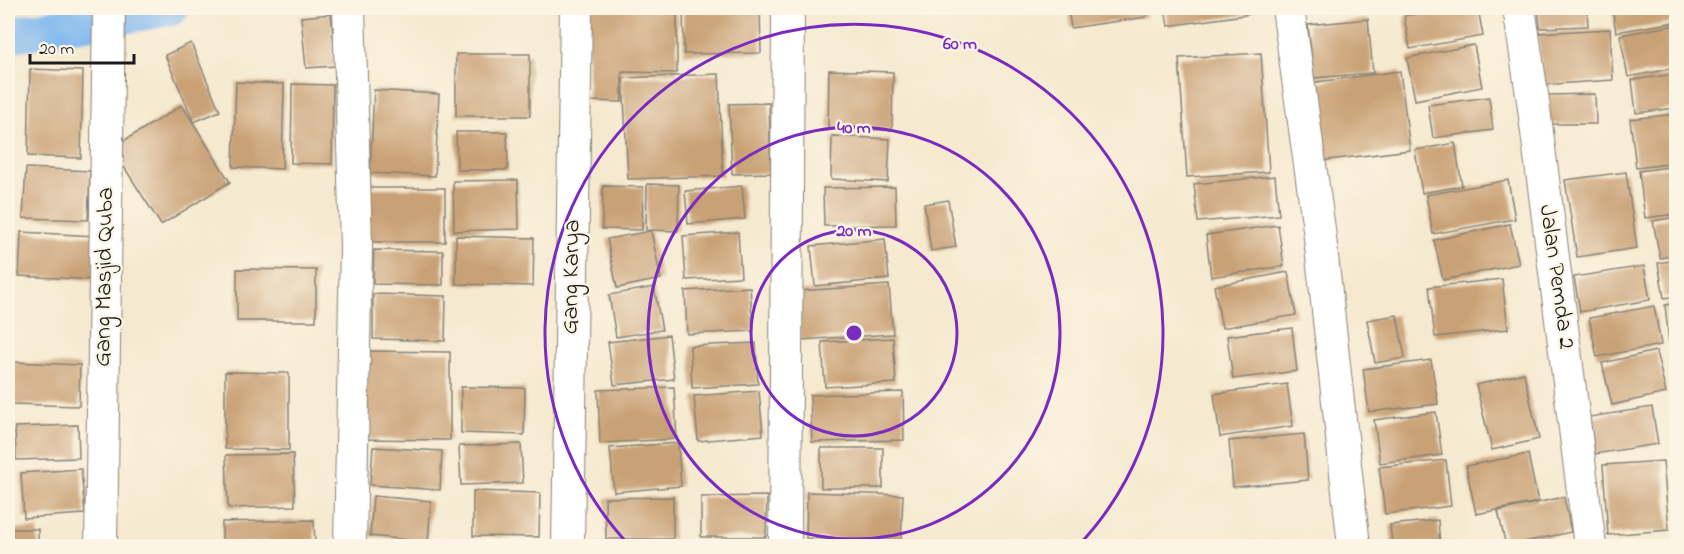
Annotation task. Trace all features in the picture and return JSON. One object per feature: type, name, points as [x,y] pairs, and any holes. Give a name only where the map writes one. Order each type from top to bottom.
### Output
[{"type":"street","name":"Gang Karya","points":[[568,546],[576,8]]},
{"type":"street","points":[[785,546],[788,8]]},
{"type":"street","points":[[1288,8],[1319,229],[1354,546]]},
{"type":"street","name":"Jalan Pemda 2","points":[[1519,8],[1590,546]]},
{"type":"street","points":[[349,10],[356,246],[350,546]]},
{"type":"street","name":"Gang Masjid Quba","points":[[101,546],[109,21]]},
{"type":"building","points":[[587,8],[677,8],[677,73],[622,72],[622,102],[588,101]]},
{"type":"building","points":[[683,8],[760,8],[761,53],[684,54]]},
{"type":"building","points":[[1068,8],[1145,8],[1146,17],[1071,28]]},
{"type":"building","points":[[1165,8],[1249,8],[1250,14],[1168,26]]},
{"type":"building","points":[[1453,8],[1478,8],[1483,36],[1410,49],[1404,16]]},
{"type":"building","points":[[1538,8],[1587,8],[1588,26],[1540,28]]},
{"type":"building","points":[[1612,8],[1676,8],[1676,22],[1616,32]]},
{"type":"building","points":[[331,14],[336,66],[306,68],[301,17]]},
{"type":"building","points":[[1368,19],[1373,73],[1314,78],[1308,25]]},
{"type":"building","points":[[1676,25],[1676,68],[1628,77],[1620,35]]},
{"type":"building","points":[[1610,29],[1613,80],[1542,85],[1538,33]]},
{"type":"building","points":[[191,43],[220,111],[194,122],[165,55]]},
{"type":"building","points":[[1474,45],[1482,87],[1415,100],[1407,58]]},
{"type":"building","points":[[1261,53],[1269,172],[1187,177],[1179,58]]},
{"type":"building","points":[[456,54],[530,54],[530,116],[456,116]]},
{"type":"building","points":[[30,69],[83,71],[81,158],[28,156]]},
{"type":"building","points":[[829,70],[893,72],[892,130],[828,129]]},
{"type":"building","points":[[1400,71],[1410,150],[1320,161],[1309,83]]},
{"type":"building","points":[[719,74],[723,176],[628,179],[623,78]]},
{"type":"building","points":[[1676,74],[1676,108],[1636,113],[1632,80]]},
{"type":"building","points":[[236,82],[284,84],[282,169],[233,167]]},
{"type":"building","points":[[292,84],[333,85],[332,164],[291,163]]},
{"type":"building","points":[[374,90],[439,94],[435,176],[370,173]]},
{"type":"building","points":[[1595,94],[1596,124],[1549,124],[1548,95]]},
{"type":"building","points":[[1489,97],[1493,130],[1433,138],[1428,105]]},
{"type":"building","points":[[769,103],[771,173],[732,174],[729,104]]},
{"type":"building","points":[[182,105],[230,182],[161,225],[112,148]]},
{"type":"building","points":[[1676,114],[1676,163],[1636,168],[1630,119]]},
{"type":"building","points":[[456,132],[507,132],[508,170],[457,170]]},
{"type":"building","points":[[832,136],[890,139],[888,182],[831,179]]},
{"type":"building","points":[[1455,143],[1462,186],[1422,193],[1415,150]]},
{"type":"building","points":[[1676,166],[1676,214],[1645,218],[1639,171]]},
{"type":"building","points":[[26,168],[90,171],[88,220],[23,218]]},
{"type":"building","points":[[1626,172],[1637,248],[1577,257],[1565,180]]},
{"type":"building","points":[[1275,176],[1279,215],[1198,222],[1194,184]]},
{"type":"building","points":[[518,180],[519,229],[454,231],[453,181]]},
{"type":"building","points":[[1508,180],[1515,219],[1433,234],[1426,195]]},
{"type":"building","points":[[647,184],[679,185],[678,231],[646,230]]},
{"type":"building","points":[[603,186],[643,187],[642,230],[602,229]]},
{"type":"building","points":[[742,186],[745,219],[688,224],[685,191]]},
{"type":"building","points":[[895,187],[896,225],[824,226],[823,188]]},
{"type":"building","points":[[369,188],[445,188],[445,242],[369,242]]},
{"type":"building","points":[[948,200],[956,247],[931,251],[924,204]]},
{"type":"building","points":[[1676,217],[1676,255],[1660,258],[1653,221]]},
{"type":"building","points":[[1510,224],[1519,264],[1443,280],[1434,240]]},
{"type":"building","points":[[1278,225],[1284,266],[1211,277],[1206,235]]},
{"type":"building","points":[[651,231],[661,279],[617,288],[607,239]]},
{"type":"building","points":[[21,232],[96,236],[94,280],[19,276]]},
{"type":"building","points":[[738,232],[741,277],[686,280],[683,236]]},
{"type":"building","points":[[456,236],[534,238],[533,286],[456,284]]},
{"type":"building","points":[[885,239],[889,279],[815,286],[811,246]]},
{"type":"building","points":[[374,250],[443,251],[443,285],[373,284]]},
{"type":"building","points":[[1676,260],[1676,296],[1664,298],[1658,263]]},
{"type":"building","points":[[1644,266],[1650,300],[1580,312],[1574,277]]},
{"type":"building","points":[[237,269],[316,270],[316,321],[237,321]]},
{"type":"building","points":[[1288,272],[1296,315],[1222,328],[1214,286]]},
{"type":"building","points":[[1502,279],[1508,329],[1435,337],[1429,287]]},
{"type":"building","points":[[889,285],[893,334],[800,340],[797,291]]},
{"type":"building","points":[[654,287],[662,330],[616,337],[609,295]]},
{"type":"building","points":[[750,287],[753,331],[687,334],[685,291]]},
{"type":"building","points":[[373,294],[446,296],[445,341],[373,339]]},
{"type":"building","points":[[1676,303],[1676,340],[1669,341],[1665,305]]},
{"type":"building","points":[[1654,306],[1661,345],[1597,357],[1589,318]]},
{"type":"building","points":[[1397,315],[1405,358],[1375,363],[1367,320]]},
{"type":"building","points":[[1292,328],[1297,371],[1233,379],[1227,336]]},
{"type":"building","points":[[669,335],[674,379],[614,385],[608,342]]},
{"type":"building","points":[[893,338],[896,383],[825,387],[822,342]]},
{"type":"building","points":[[756,343],[758,384],[692,388],[690,346]]},
{"type":"building","points":[[361,351],[450,352],[450,440],[360,439]]},
{"type":"building","points":[[1656,351],[1666,393],[1612,405],[1602,363]]},
{"type":"building","points":[[1676,352],[1676,385],[1675,385],[1670,353]]},
{"type":"building","points":[[1431,360],[1438,404],[1369,412],[1363,369]]},
{"type":"building","points":[[13,362],[80,365],[79,406],[11,404]]},
{"type":"building","points":[[225,372],[289,373],[289,450],[225,449]]},
{"type":"building","points":[[1524,373],[1539,439],[1492,450],[1476,385]]},
{"type":"building","points":[[1287,384],[1293,426],[1220,437],[1214,394]]},
{"type":"building","points":[[461,387],[525,388],[524,435],[461,433]]},
{"type":"building","points":[[674,387],[677,439],[600,443],[598,390]]},
{"type":"building","points":[[759,391],[763,435],[698,441],[694,396]]},
{"type":"building","points":[[903,392],[904,440],[812,442],[810,395]]},
{"type":"building","points":[[1652,407],[1658,444],[1595,454],[1589,417]]},
{"type":"building","points":[[1436,412],[1442,455],[1380,463],[1374,420]]},
{"type":"building","points":[[78,425],[79,458],[16,460],[15,427]]},
{"type":"building","points":[[1304,434],[1308,480],[1233,487],[1229,441]]},
{"type":"building","points":[[678,443],[681,486],[614,492],[610,448]]},
{"type":"building","points":[[521,444],[523,483],[461,485],[459,446]]},
{"type":"building","points":[[373,447],[442,451],[440,490],[370,485]]},
{"type":"building","points":[[821,448],[883,448],[883,488],[821,488]]},
{"type":"building","points":[[293,454],[295,506],[228,508],[226,455]]},
{"type":"building","points":[[1528,454],[1538,502],[1476,514],[1466,466]]},
{"type":"building","points":[[1446,460],[1451,506],[1385,514],[1379,467]]},
{"type":"building","points":[[1663,461],[1669,530],[1608,535],[1603,465]]},
{"type":"building","points":[[81,469],[85,514],[24,518],[21,473]]},
{"type":"building","points":[[473,491],[540,493],[539,537],[473,536]]},
{"type":"building","points":[[807,492],[903,495],[901,542],[806,538]]},
{"type":"building","points":[[373,496],[431,501],[428,542],[370,536]]},
{"type":"building","points":[[767,496],[766,537],[701,537],[701,497]]},
{"type":"building","points":[[673,497],[673,539],[606,539],[605,498]]},
{"type":"building","points":[[1564,497],[1571,532],[1506,546],[1498,511]]},
{"type":"building","points":[[314,520],[315,546],[222,546],[222,522]]},
{"type":"building","points":[[1438,520],[1440,546],[1392,546],[1390,525]]},
{"type":"building","points":[[10,529],[38,529],[38,546],[10,546]]},
{"type":"building","points":[[630,543],[630,546],[593,546],[593,544]]},
{"type":"building","points":[[678,543],[678,546],[636,546],[636,544]]},
{"type":"waterway","points":[[8,35],[171,8]]}]
